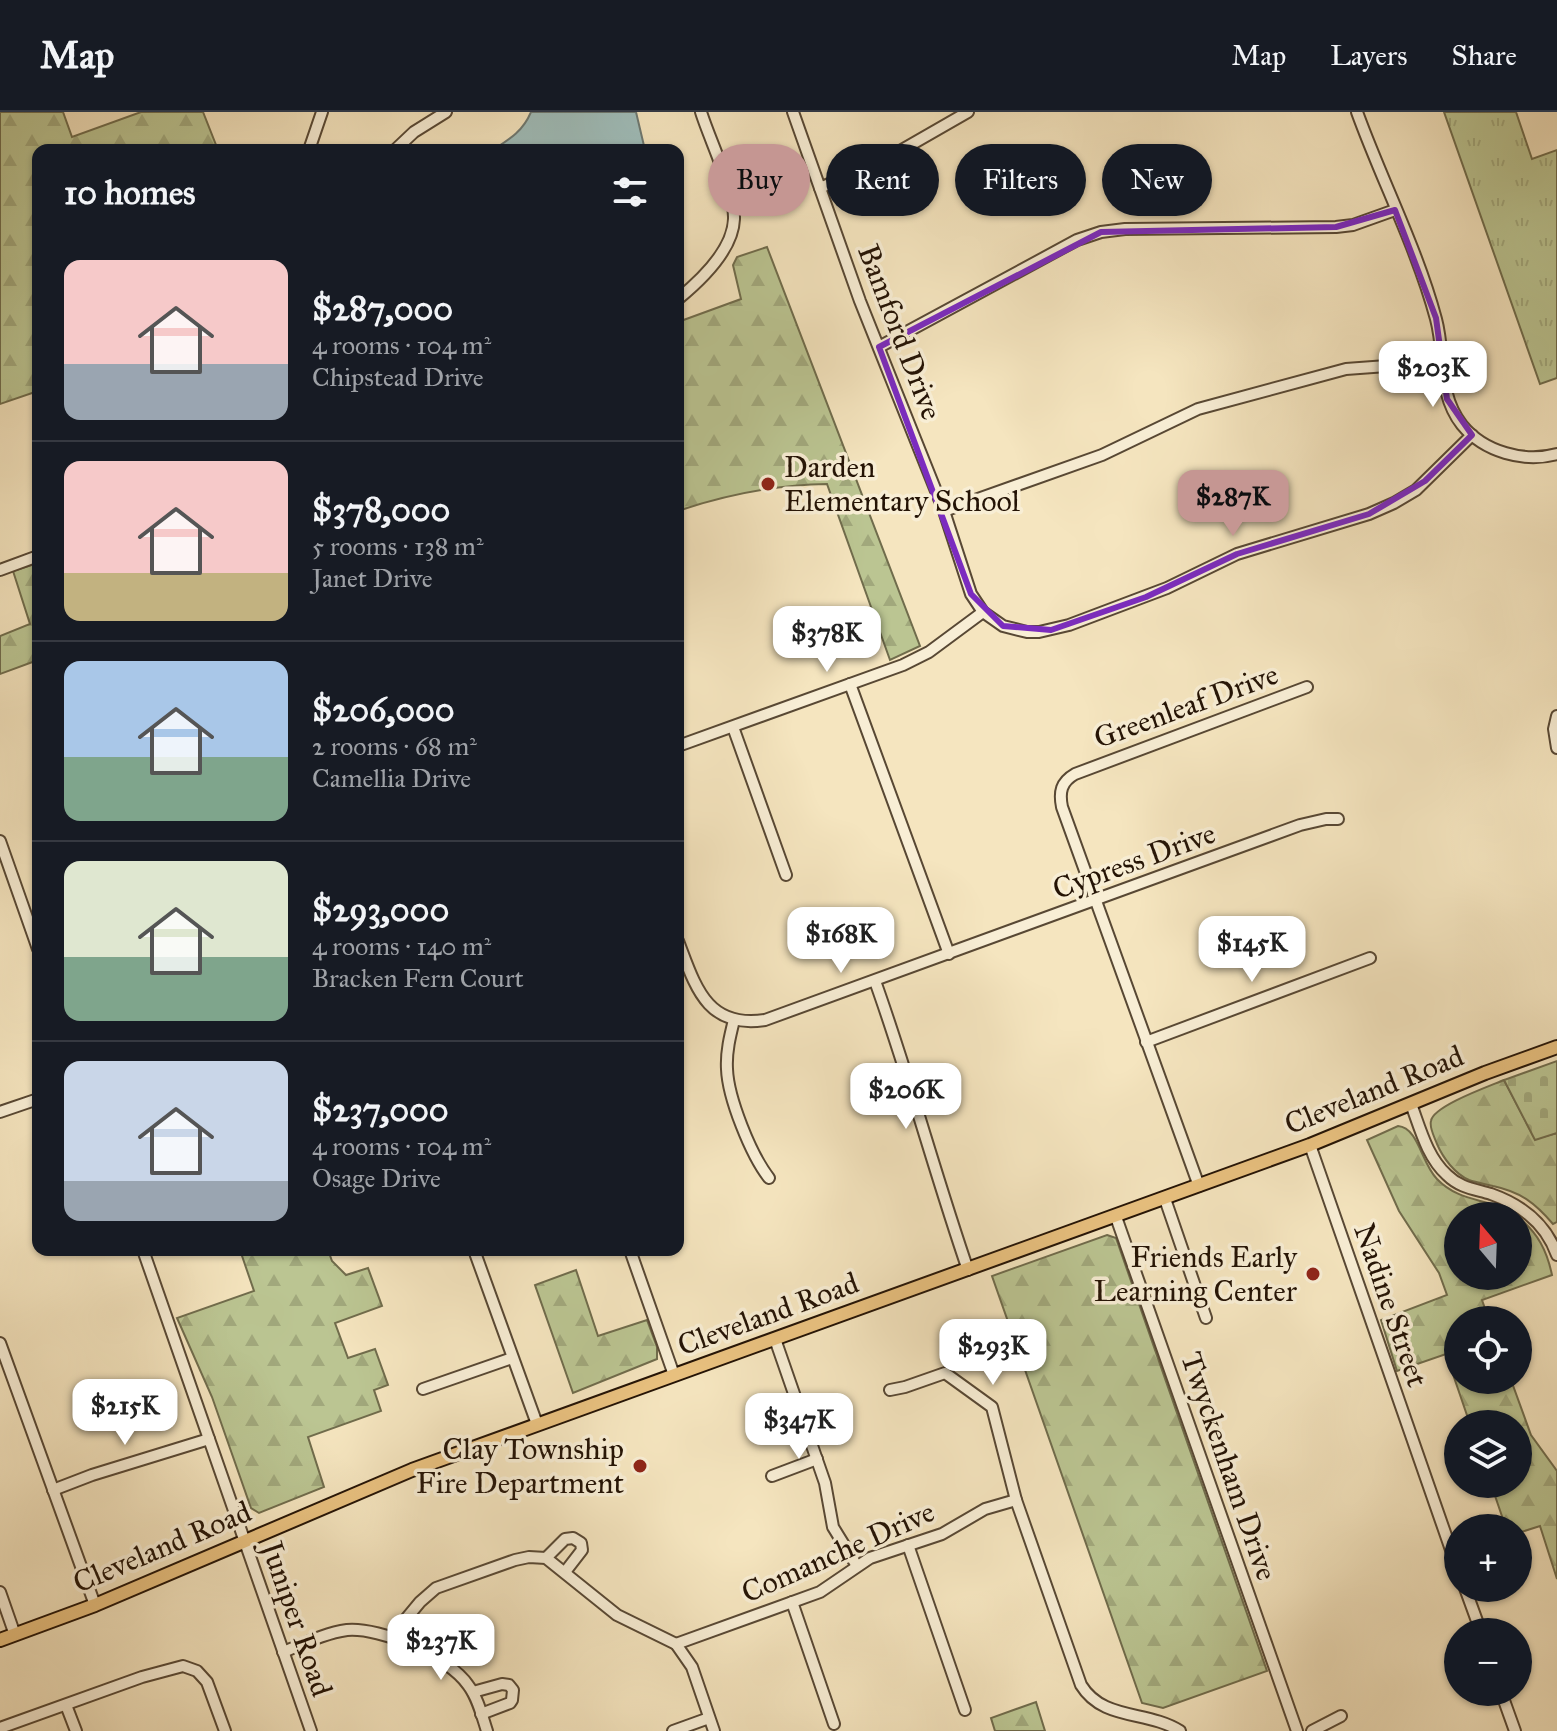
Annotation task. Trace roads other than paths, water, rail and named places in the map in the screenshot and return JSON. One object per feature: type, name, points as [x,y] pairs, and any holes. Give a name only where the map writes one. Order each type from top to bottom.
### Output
[{"type":"main road","name":"Cleveland Road","points":[[0,1640],[95,1605],[368,1487],[1165,1199],[1557,1047]]},
{"type":"street","points":[[311,144],[322,112]]},
{"type":"street","points":[[401,144],[446,112]]},
{"type":"street","points":[[684,293],[713,263],[728,241],[734,218],[732,201],[701,112]]},
{"type":"street","name":"Bamford Drive","points":[[793,112],[879,347],[944,511],[971,594],[983,612]]},
{"type":"street","points":[[820,188],[886,159],[968,112]]},
{"type":"street","points":[[1357,112],[1436,318],[1447,399],[1457,418],[1484,444],[1506,453],[1535,457],[1557,454]]},
{"type":"street","points":[[879,347],[1077,240],[1101,232],[1125,229],[1336,227],[1353,225],[1395,210]]},
{"type":"street","points":[[944,511],[1102,455],[1198,409],[1346,369],[1441,362]]},
{"type":"street","points":[[684,744],[929,652],[983,612],[1003,626],[1027,632],[1069,625],[1146,597],[1237,554],[1334,526],[1394,503],[1425,481],[1472,435]]},
{"type":"street","points":[[0,570],[32,558]]},
{"type":"street","points":[[850,684],[949,954]]},
{"type":"street","name":"Greenleaf Drive","points":[[1096,901],[1061,799],[1068,778],[1307,687]]},
{"type":"street","points":[[1557,716],[1554,729],[1557,748]]},
{"type":"street","points":[[733,727],[786,875]]},
{"type":"street","name":"Cypress Drive","points":[[734,1020],[756,1022],[781,1016],[1300,825],[1338,819]]},
{"type":"street","points":[[0,841],[32,932]]},
{"type":"street","points":[[1096,901],[1199,1186]]},
{"type":"street","points":[[684,956],[699,993],[719,1013],[734,1020],[726,1058],[729,1085],[752,1151],[769,1178]]},
{"type":"street","points":[[1146,1042],[1370,958]]},
{"type":"street","points":[[875,981],[909,1078],[942,1194],[968,1270]]},
{"type":"street","points":[[0,1112],[32,1101]]},
{"type":"street","points":[[1411,1104],[1430,1153],[1447,1176],[1458,1185],[1492,1194],[1524,1210],[1538,1221],[1557,1255]]},
{"type":"street","name":"Nadine Street","points":[[1310,1145],[1444,1530]]},
{"type":"street","points":[[1165,1199],[1206,1318]]},
{"type":"street","name":"Twyckenham Drive","points":[[1116,1217],[1297,1731]]},
{"type":"street","name":"Juniper Road","points":[[145,1256],[311,1731]]},
{"type":"street","points":[[476,1256],[537,1424]]},
{"type":"street","points":[[632,1256],[674,1375]]},
{"type":"street","points":[[775,1339],[827,1491],[833,1527],[857,1566]]},
{"type":"street","points":[[0,1343],[95,1605]]},
{"type":"street","points":[[423,1389],[512,1358]]},
{"type":"street","points":[[890,1390],[945,1373],[992,1407],[1016,1500],[1084,1691],[1106,1709],[1157,1719],[1180,1731]]},
{"type":"street","points":[[53,1490],[209,1439]]},
{"type":"street","points":[[772,1476],[817,1459]]},
{"type":"street","name":"Comanche Drive","points":[[676,1644],[820,1592],[857,1566],[942,1534],[985,1509],[1016,1500]]},
{"type":"street","points":[[546,1558],[565,1539],[577,1539],[582,1550],[565,1572]]},
{"type":"street","points":[[908,1545],[965,1710]]},
{"type":"street","points":[[391,1637],[436,1588],[515,1560],[546,1558],[617,1615],[676,1644],[692,1667],[714,1731]]},
{"type":"street","points":[[0,1592],[15,1635]]},
{"type":"street","points":[[792,1602],[834,1724]]},
{"type":"street","points":[[283,1652],[348,1630],[371,1631],[391,1637],[446,1665],[464,1680],[473,1692],[487,1731]]},
{"type":"street","points":[[0,1728],[164,1670],[191,1667],[207,1682],[225,1731]]},
{"type":"street","points":[[473,1692],[502,1684],[509,1685],[513,1690],[510,1703],[481,1714]]},
{"type":"street","points":[[66,1705],[76,1731]]},
{"type":"street","points":[[1506,1706],[1515,1731]]},
{"type":"street","points":[[1312,1731],[1341,1716]]},
{"type":"street","points":[[673,1731],[709,1718]]},
{"type":"water","points":[[531,112],[636,112],[644,144],[502,144],[528,119]]},
{"type":"place","name":"Darden Elementary School","points":[[768,484]]},
{"type":"place","name":"Friends Early Learning Center","points":[[1313,1274]]},
{"type":"place","name":"Clay Township Fire Department","points":[[640,1466]]}]
